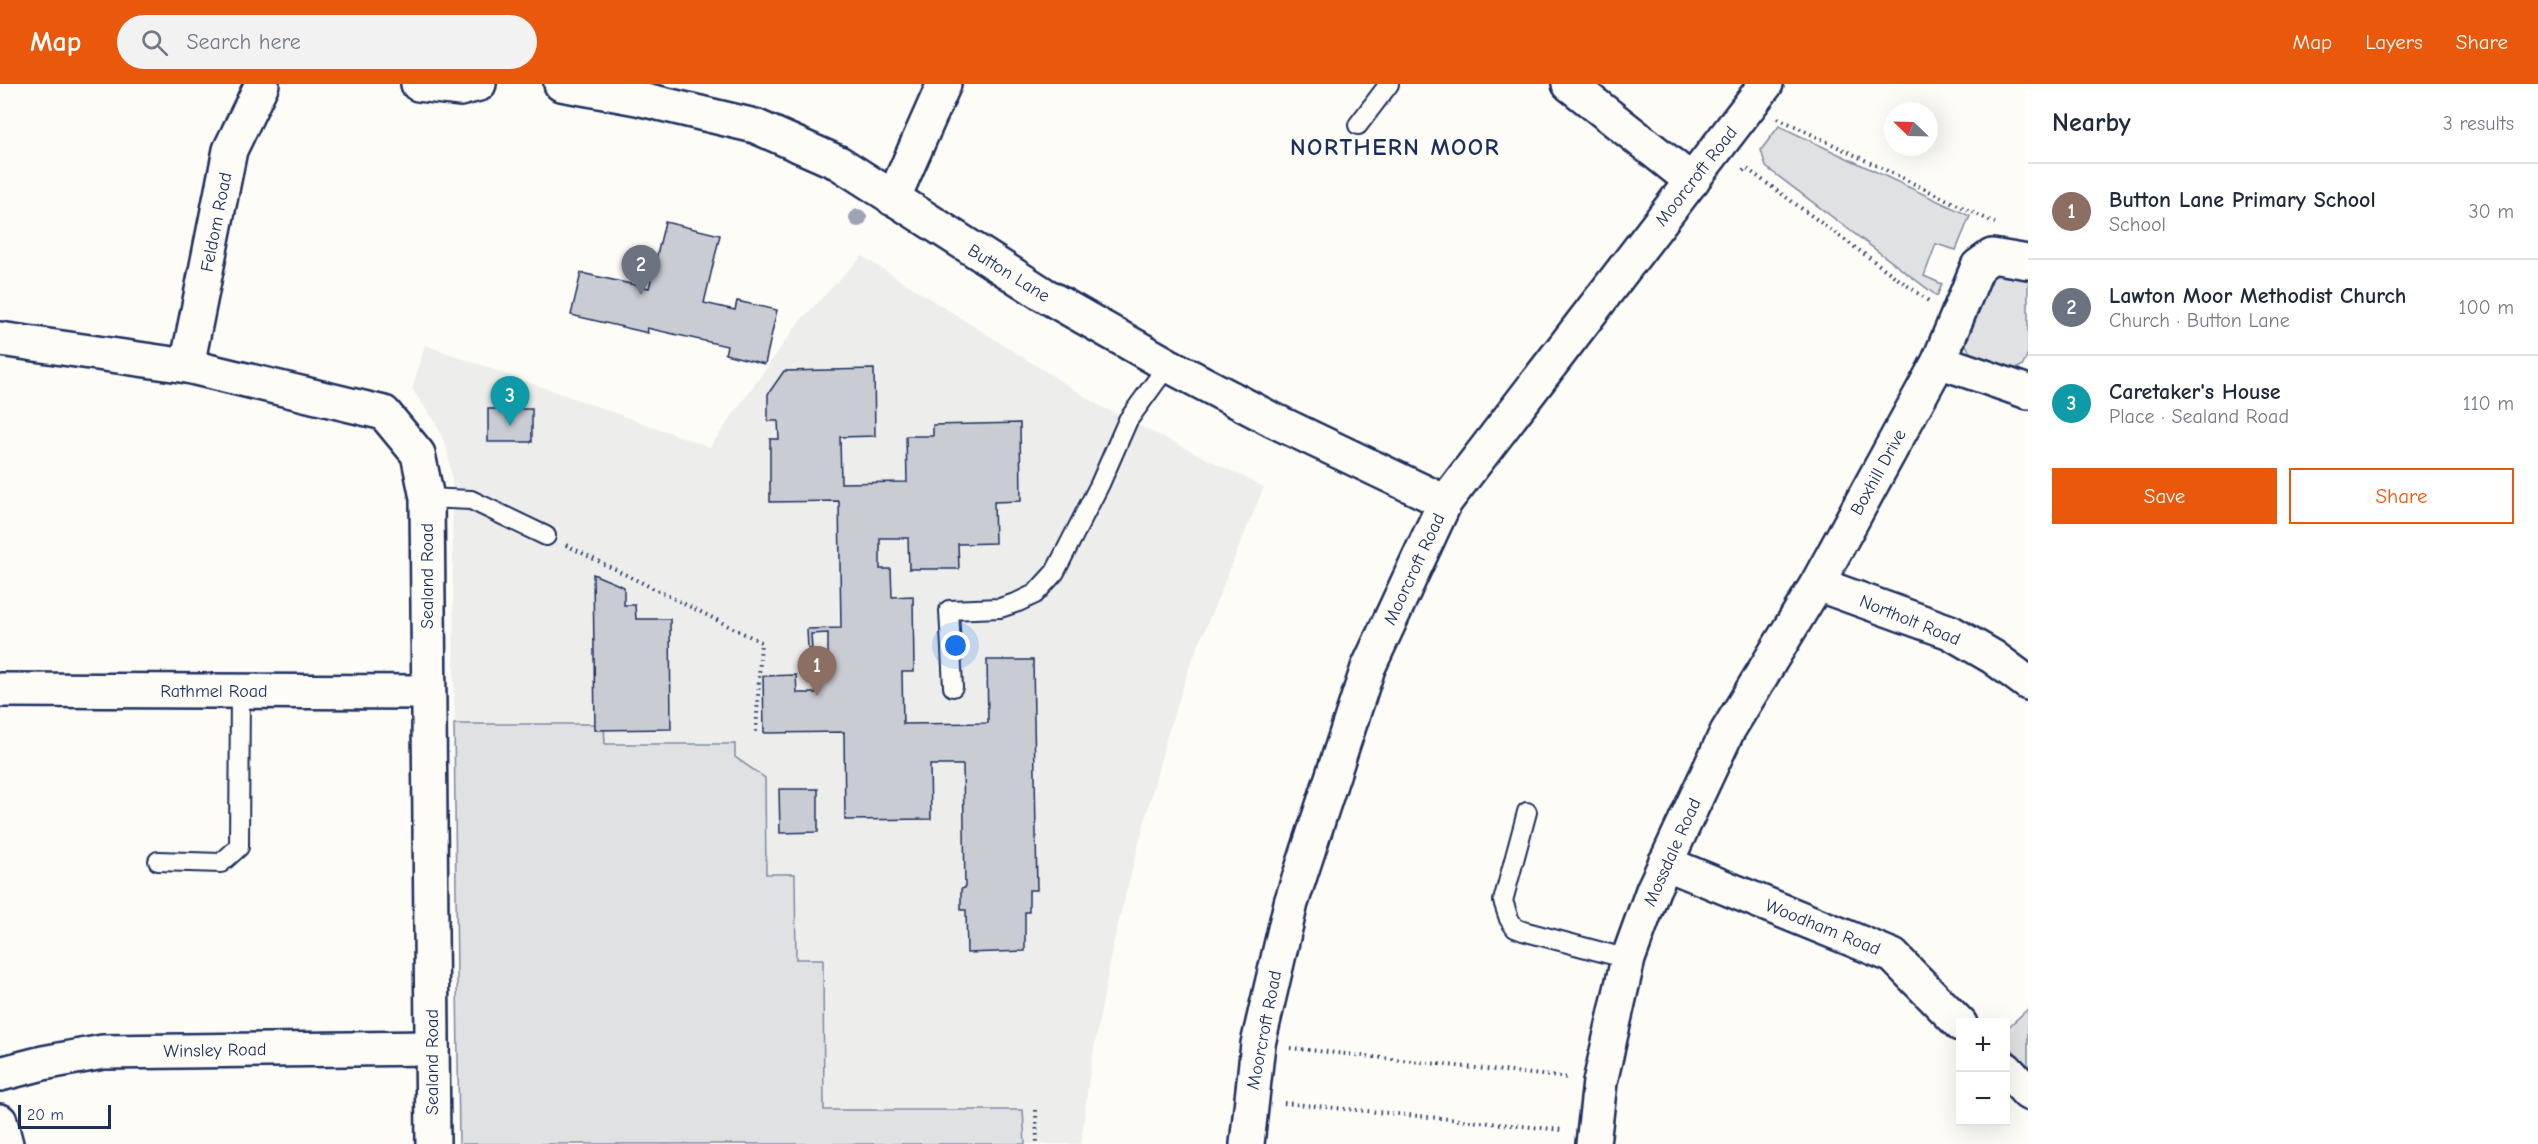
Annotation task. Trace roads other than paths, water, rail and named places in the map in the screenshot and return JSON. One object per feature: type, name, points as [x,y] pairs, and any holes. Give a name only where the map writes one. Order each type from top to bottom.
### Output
[{"type":"street","name":"Feldom Road","points":[[187,366],[230,150],[262,84]]},
{"type":"street","points":[[418,84],[460,89],[479,84]]},
{"type":"street","name":"Button Lane","points":[[561,84],[637,98],[754,126],[839,163],[1043,294],[1168,366],[1271,419],[1445,502]]},
{"type":"street","points":[[892,199],[944,84]]},
{"type":"street","points":[[1569,84],[1692,181]]},
{"type":"street","name":"Moorcroft Road","points":[[1247,1144],[1250,1100],[1258,1044],[1291,903],[1368,668],[1445,502],[1758,94]]},
{"type":"street","name":"Boxhill Drive","points":[[1817,584],[1940,361],[1978,266],[1992,256],[2023,260]]},
{"type":"street","name":"Sealand Road","points":[[0,339],[187,366],[384,413],[418,454],[427,498],[427,693],[433,1144]]},
{"type":"street","points":[[1940,361],[2028,392]]},
{"type":"street","name":"Northolt Road","points":[[1817,584],[1950,633],[1993,657],[2028,683]]},
{"type":"street","name":"Mossdale Road","points":[[1593,1138],[1600,1082],[1628,959],[1665,863],[1727,732],[1817,584]]},
{"type":"street","name":"Rathmel Road","points":[[0,690],[427,693]]},
{"type":"street","name":"Woodham Road","points":[[1665,863],[1893,956],[1956,1020]]},
{"type":"street","name":"Winsley Road","points":[[0,1074],[103,1052],[432,1048]]},
{"type":"street","points":[[2009,1072],[2028,1093]]},
{"type":"street","points":[[0,1120],[6,1144]]},
{"type":"lane","points":[[1358,125],[1389,84]]},
{"type":"lane","points":[[953,687],[950,610],[1000,608],[1018,602],[1035,594],[1055,572],[1100,484],[1128,420],[1168,366]]},
{"type":"lane","points":[[427,498],[471,500],[546,536]]},
{"type":"lane","points":[[158,861],[221,862],[239,847],[240,692]]},
{"type":"lane","points":[[1527,812],[1503,901],[1509,920],[1515,928],[1523,931],[1628,959]]},
{"type":"place","name":"Lawton Moor Methodist Church","points":[[641,295]]},
{"type":"place","name":"Caretaker's House","points":[[510,426]]},
{"type":"place","name":"Button Lane Primary School","points":[[817,696]]},
{"type":"district","name":"NORTHERN MOOR","points":[[1395,147]]}]
